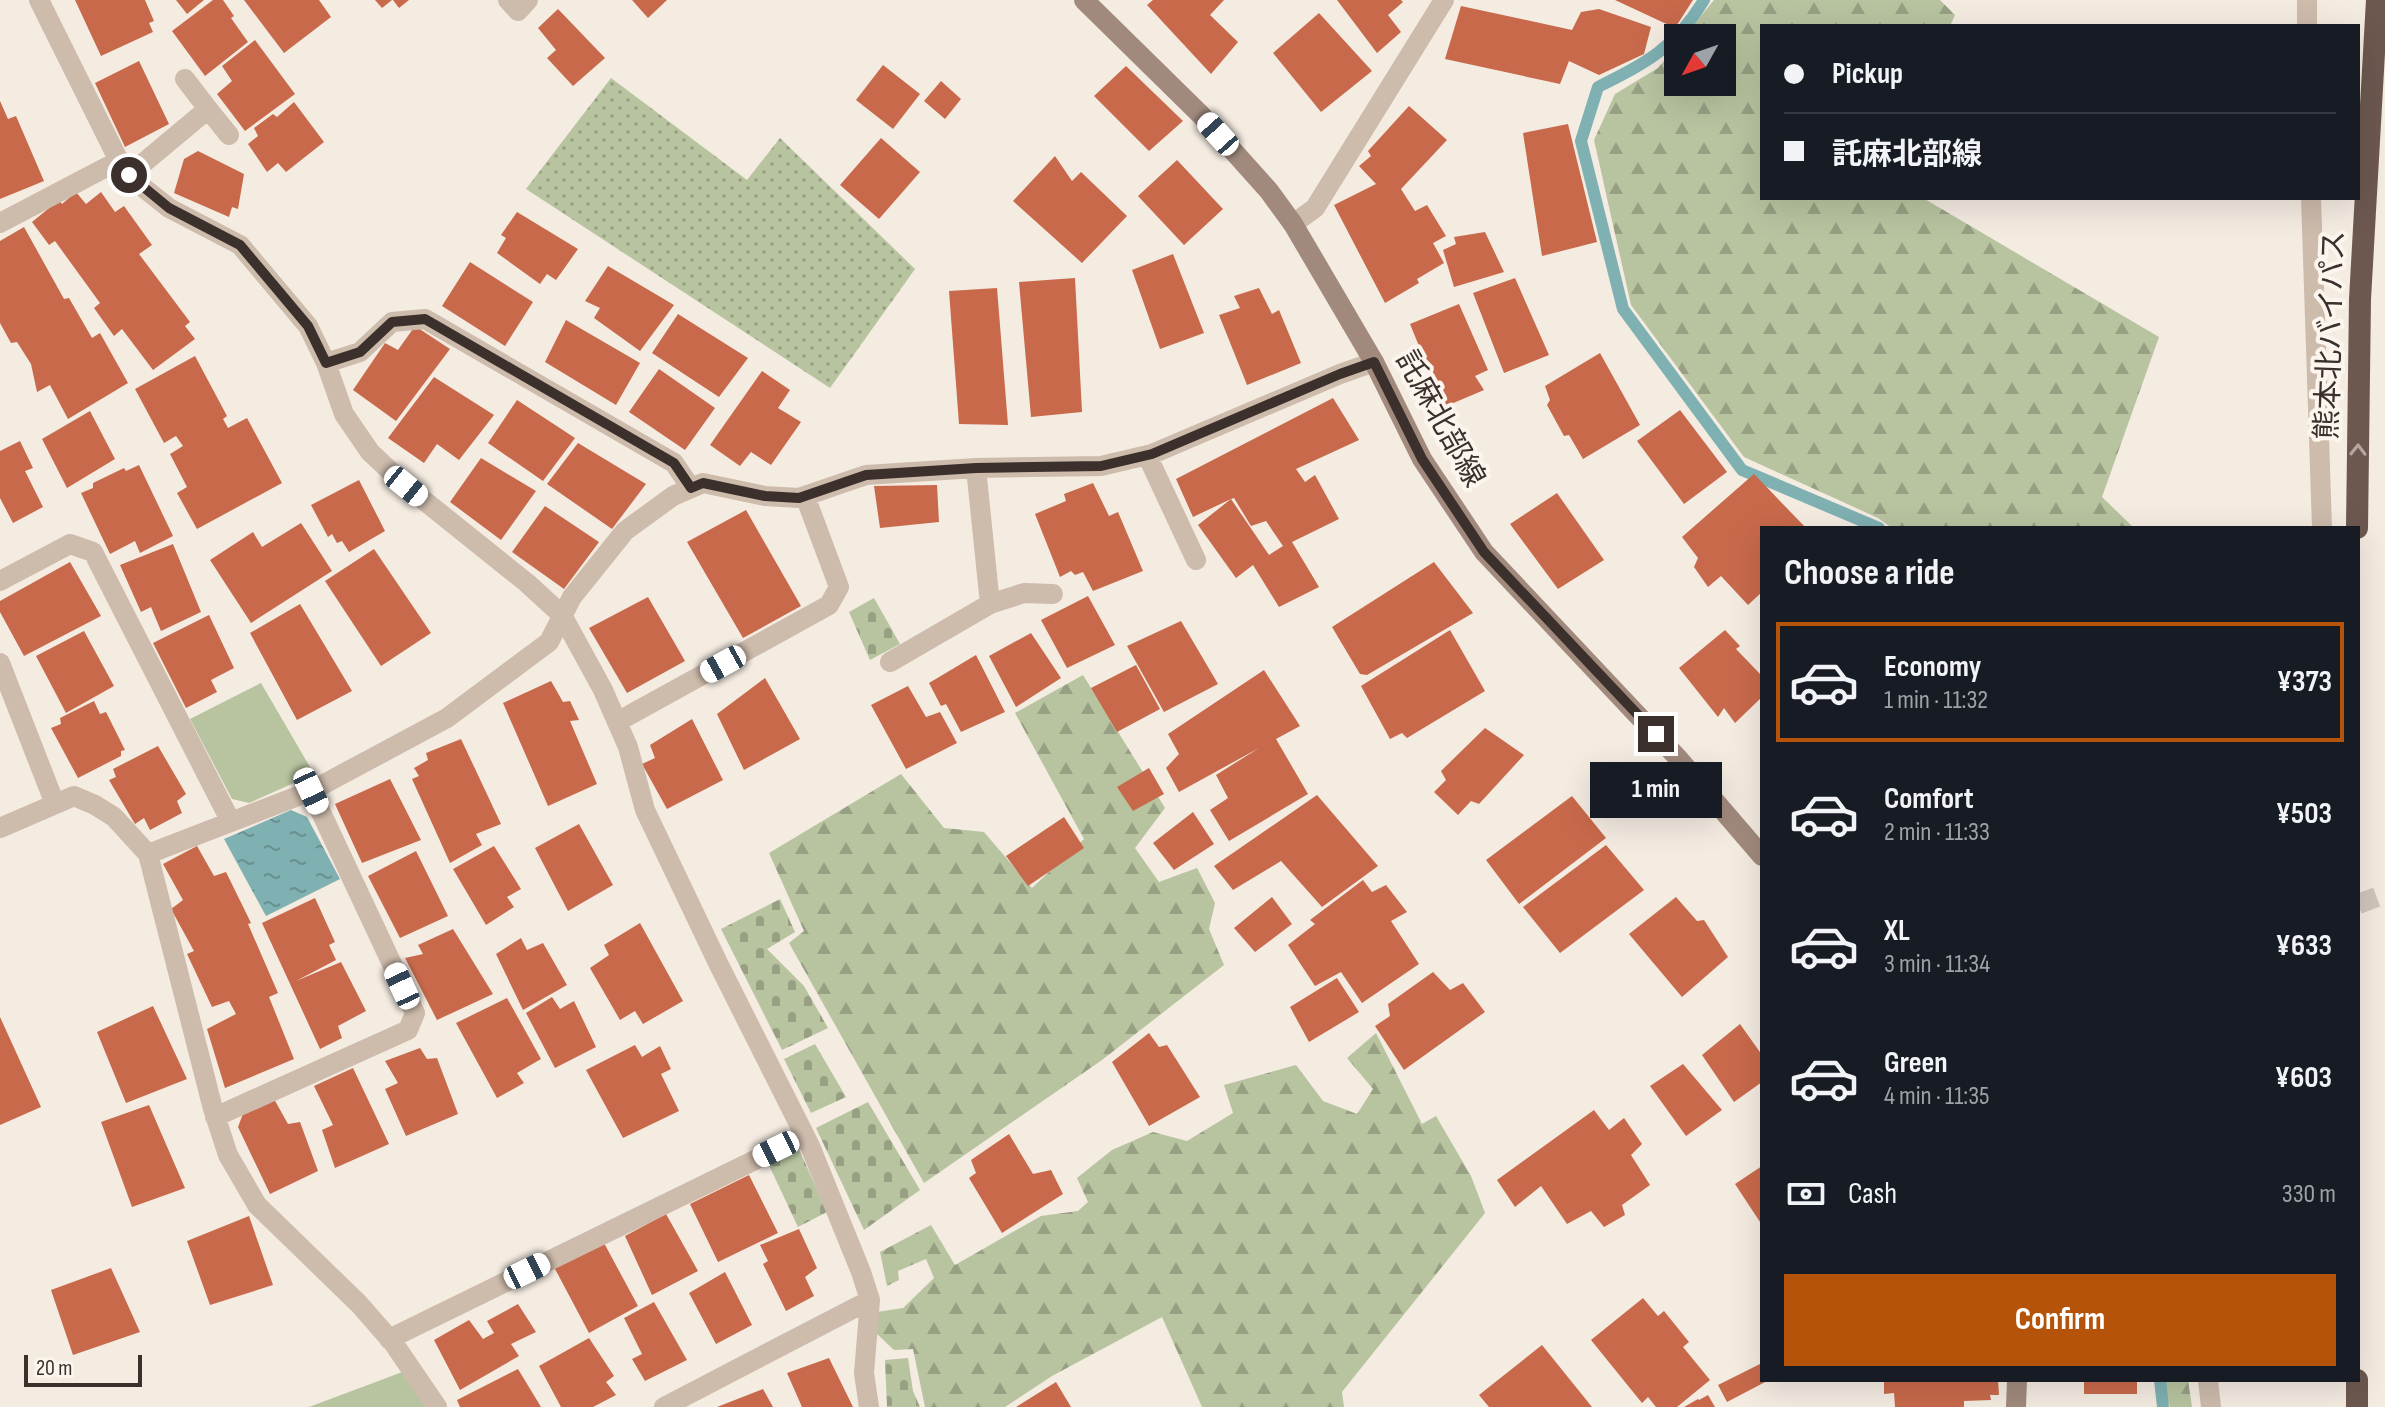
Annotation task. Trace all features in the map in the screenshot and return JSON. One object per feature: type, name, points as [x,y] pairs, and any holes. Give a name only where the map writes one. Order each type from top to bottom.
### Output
[{"type":"highway","name":"熊本北バイパス","points":[[2357,526],[2360,299],[2377,0]]},
{"type":"highway","points":[[2357,1382],[2357,1407]]},
{"type":"main road","name":"託麻北部線","points":[[1084,0],[1201,115],[1269,191],[1293,224],[1374,362],[1422,459],[1484,552],[1677,757],[1760,854]]},
{"type":"main road","points":[[2016,1407],[2017,1382]]},
{"type":"street","points":[[39,0],[124,168],[169,208],[240,245],[308,326],[326,363],[344,414],[370,452],[406,486],[562,615],[628,747],[645,810],[804,1136],[870,1300],[864,1373],[869,1407]]},
{"type":"street","points":[[508,0],[518,11],[528,0]]},
{"type":"street","points":[[1293,224],[1315,208],[1444,0]]},
{"type":"street","points":[[2307,0],[2307,24]]},
{"type":"street","points":[[185,79],[229,135]]},
{"type":"street","points":[[0,223],[124,168],[208,109]]},
{"type":"street","points":[[2311,200],[2322,526]]},
{"type":"street","points":[[326,363],[360,352],[392,322],[425,319],[674,463],[691,488]]},
{"type":"street","points":[[148,854],[311,791],[447,718],[549,642],[572,597],[625,531],[673,496],[703,483],[765,496],[799,498],[866,475],[976,468],[1101,466],[1147,455],[1374,362]]},
{"type":"street","points":[[1147,455],[1196,560]]},
{"type":"street","points":[[976,468],[990,604]]},
{"type":"street","points":[[617,722],[829,605],[839,587],[805,496]]},
{"type":"street","points":[[0,581],[70,544],[93,552],[231,822]]},
{"type":"street","points":[[890,662],[990,604],[1024,593],[1053,594]]},
{"type":"street","points":[[0,663],[55,804]]},
{"type":"street","points":[[215,1117],[408,1030],[415,1013],[311,791]]},
{"type":"street","points":[[0,828],[74,796],[114,817],[148,854],[215,1117],[228,1155],[257,1205],[359,1304],[389,1339],[437,1407]]},
{"type":"street","points":[[389,1339],[804,1136]]},
{"type":"street","points":[[664,1407],[870,1300]]},
{"type":"street","points":[[2208,1382],[2211,1407]]},
{"type":"green space","points":[[1714,0],[1940,0],[1955,15],[1951,24],[1760,24],[1760,200],[1926,200],[2159,337],[2102,497],[2132,526],[1889,526],[1878,518],[1744,457],[1631,305],[1594,140],[1615,94],[1658,68],[1664,61],[1664,96],[1736,96],[1736,24],[1694,24]]},
{"type":"green space","points":[[611,78],[747,180],[780,138],[915,269],[830,388],[526,189]]},
{"type":"green space","points":[[874,598],[900,644],[870,660],[849,612]]},
{"type":"green space","points":[[1083,675],[1165,808],[1135,848],[1159,882],[1197,868],[1215,903],[1209,929],[1224,965],[1102,1060],[924,1183],[789,943],[804,931],[769,853],[901,774],[944,828],[984,832],[1032,888],[1084,839],[1015,713]]},
{"type":"green space","points":[[261,683],[314,774],[249,803],[232,799],[190,719]]},
{"type":"green space","points":[[780,899],[795,932],[767,949],[804,986],[828,1028],[782,1050],[721,929]]},
{"type":"green space","points":[[1376,1033],[1422,1124],[1436,1116],[1471,1176],[1485,1213],[1342,1392],[1344,1407],[1202,1407],[1162,1317],[1052,1376],[1005,1407],[925,1407],[913,1349],[894,1350],[876,1333],[877,1312],[903,1308],[934,1278],[926,1259],[898,1271],[899,1280],[887,1286],[880,1252],[931,1225],[955,1265],[1041,1216],[1078,1211],[1088,1202],[1077,1178],[1112,1150],[1153,1132],[1187,1141],[1233,1113],[1224,1085],[1296,1065],[1323,1101],[1357,1114],[1373,1089],[1347,1058]]},
{"type":"green space","points":[[815,1044],[846,1097],[811,1113],[784,1059]]},
{"type":"green space","points":[[868,1102],[920,1190],[864,1230],[816,1128]]},
{"type":"green space","points":[[798,1147],[827,1212],[798,1227],[767,1161]]},
{"type":"green space","points":[[908,1358],[913,1391],[920,1407],[887,1407],[885,1360]]},
{"type":"green space","points":[[405,1371],[429,1407],[309,1407]]},
{"type":"green space","points":[[2162,1382],[2188,1382],[2192,1407],[2170,1407]]},
{"type":"water","points":[[291,810],[307,817],[340,879],[266,916],[224,839]]},
{"type":"building","points":[[75,0],[145,0],[154,21],[149,23],[153,32],[101,56]]},
{"type":"building","points":[[176,0],[204,0],[187,14]]},
{"type":"building","points":[[213,0],[223,0],[248,42],[205,76],[172,31]]},
{"type":"building","points":[[244,0],[319,0],[331,17],[284,53]]},
{"type":"building","points":[[375,0],[392,0],[382,8]]},
{"type":"building","points":[[393,0],[409,0],[399,8]]},
{"type":"building","points":[[632,0],[667,0],[648,18]]},
{"type":"building","points":[[1153,0],[1224,0],[1210,15],[1238,42],[1211,74],[1147,5]]},
{"type":"building","points":[[1337,0],[1401,0],[1403,2],[1388,15],[1401,32],[1377,53]]},
{"type":"building","points":[[1615,0],[1693,0],[1678,24],[1666,24]]},
{"type":"building","points":[[1461,6],[1572,30],[1581,12],[1599,9],[1651,27],[1644,54],[1599,75],[1569,61],[1560,84],[1445,59]]},
{"type":"building","points":[[558,9],[605,58],[573,86],[547,58],[556,50],[538,28]]},
{"type":"building","points":[[1319,13],[1372,71],[1321,112],[1273,53]]},
{"type":"building","points":[[255,40],[295,94],[245,131],[217,94],[232,81],[222,66]]},
{"type":"building","points":[[139,61],[169,124],[125,147],[95,83]]},
{"type":"building","points":[[883,65],[920,94],[893,129],[856,100]]},
{"type":"building","points":[[1126,66],[1183,121],[1149,151],[1094,96]]},
{"type":"building","points":[[941,81],[961,99],[945,119],[924,101]]},
{"type":"building","points":[[0,101],[8,119],[16,116],[44,181],[0,199]]},
{"type":"building","points":[[294,102],[324,142],[286,172],[278,163],[267,172],[248,144],[258,136],[254,128],[273,114],[277,117]]},
{"type":"building","points":[[1409,106],[1447,140],[1401,189],[1415,211],[1427,205],[1446,236],[1433,243],[1444,263],[1417,279],[1419,283],[1385,303],[1334,205],[1376,184],[1359,166],[1371,156],[1368,151]]},
{"type":"building","points":[[1568,124],[1597,242],[1542,256],[1523,133]]},
{"type":"building","points":[[881,138],[920,172],[879,219],[840,185]]},
{"type":"building","points":[[198,151],[244,174],[238,209],[232,207],[229,217],[174,193],[184,159]]},
{"type":"building","points":[[1055,156],[1072,181],[1081,172],[1127,216],[1082,263],[1013,201]]},
{"type":"building","points":[[1177,160],[1223,209],[1184,245],[1138,196]]},
{"type":"building","points":[[76,192],[86,204],[101,192],[115,212],[124,206],[152,245],[139,254],[190,322],[185,326],[195,339],[153,370],[122,329],[114,336],[94,308],[100,303],[55,241],[49,245],[32,222],[59,200],[62,204]]},
{"type":"building","points":[[517,212],[578,249],[556,280],[547,274],[540,284],[497,253],[506,238],[501,235]]},
{"type":"building","points":[[24,227],[64,299],[69,298],[92,338],[100,333],[128,383],[68,419],[50,385],[37,392],[31,364],[17,342],[11,343],[0,323],[0,241]]},
{"type":"building","points":[[1485,232],[1504,272],[1454,287],[1443,250],[1456,244],[1454,237]]},
{"type":"building","points":[[1173,254],[1204,333],[1160,349],[1132,270]]},
{"type":"building","points":[[470,262],[533,302],[505,346],[442,306]]},
{"type":"building","points":[[608,266],[674,305],[640,351],[594,318],[600,308],[585,301]]},
{"type":"building","points":[[1075,278],[1082,412],[1031,417],[1019,282]]},
{"type":"building","points":[[1515,278],[1549,355],[1504,373],[1473,293]]},
{"type":"building","points":[[997,288],[1008,425],[959,424],[949,291]]},
{"type":"building","points":[[1259,288],[1272,314],[1279,310],[1301,363],[1247,385],[1219,315],[1240,308],[1234,296]]},
{"type":"building","points":[[1459,304],[1488,370],[1475,376],[1484,390],[1444,407],[1410,324]]},
{"type":"building","points":[[678,314],[748,358],[719,397],[652,353]]},
{"type":"building","points":[[566,320],[640,363],[616,405],[545,362]]},
{"type":"building","points":[[415,326],[450,349],[396,421],[353,390],[385,343],[398,350]]},
{"type":"building","points":[[1600,353],[1640,425],[1583,459],[1569,435],[1564,436],[1547,405],[1550,400],[1545,386]]},
{"type":"building","points":[[195,356],[227,416],[223,419],[228,428],[247,418],[282,483],[197,529],[177,493],[187,487],[170,454],[183,446],[176,436],[164,443],[135,389]]},
{"type":"building","points":[[659,369],[715,408],[685,450],[629,412]]},
{"type":"building","points":[[762,371],[790,390],[778,408],[801,422],[771,465],[751,452],[740,466],[710,445]]},
{"type":"building","points":[[434,377],[494,415],[459,460],[437,444],[424,463],[388,438]]},
{"type":"building","points":[[1333,398],[1359,440],[1296,469],[1305,482],[1315,475],[1339,519],[1292,542],[1319,587],[1279,607],[1253,565],[1236,578],[1198,525],[1231,499],[1193,517],[1176,479]],"holes":[[[1234,498],[1251,526],[1266,521],[1283,546],[1269,555],[1231,499]]]},
{"type":"building","points":[[517,400],[575,438],[543,481],[488,443]]},
{"type":"building","points":[[1680,410],[1727,472],[1684,504],[1637,441]]},
{"type":"building","points":[[90,411],[115,459],[67,488],[42,439]]},
{"type":"building","points":[[20,441],[33,468],[25,471],[43,507],[13,523],[0,498],[0,451]]},
{"type":"building","points":[[578,443],[646,484],[612,529],[547,484]]},
{"type":"building","points":[[481,458],[536,491],[501,540],[450,502]]},
{"type":"building","points":[[139,465],[173,536],[140,553],[135,541],[110,554],[81,493],[93,488],[93,483],[124,468],[126,471]]},
{"type":"building","points":[[1754,474],[1804,526],[1760,526],[1760,594],[1748,605],[1721,576],[1708,587],[1694,567],[1698,558],[1682,537]]},
{"type":"building","points":[[359,480],[385,531],[349,552],[342,541],[337,543],[332,534],[328,537],[311,505]]},
{"type":"building","points":[[1093,483],[1109,516],[1118,512],[1143,571],[1093,591],[1083,572],[1075,575],[1071,571],[1060,577],[1035,514],[1066,501],[1064,494]]},
{"type":"building","points":[[937,485],[939,522],[880,528],[874,486]]},
{"type":"building","points":[[1557,493],[1604,560],[1558,589],[1510,524]]},
{"type":"building","points":[[545,506],[599,542],[564,589],[512,552]]},
{"type":"building","points":[[746,510],[801,606],[743,638],[687,542]]},
{"type":"building","points":[[301,523],[332,571],[251,623],[210,560],[253,532],[262,547]]},
{"type":"building","points":[[173,544],[201,612],[161,631],[151,607],[141,612],[120,565]]},
{"type":"building","points":[[374,549],[431,633],[381,666],[325,581]]},
{"type":"building","points":[[70,562],[101,616],[24,656],[0,612],[0,601]]},
{"type":"building","points":[[1434,562],[1473,613],[1367,675],[1360,674],[1332,627]]},
{"type":"building","points":[[1088,596],[1115,645],[1067,668],[1041,620]]},
{"type":"building","points":[[648,597],[685,661],[627,693],[589,628]]},
{"type":"building","points":[[300,604],[352,691],[297,720],[250,633]]},
{"type":"building","points":[[209,615],[234,668],[211,680],[217,692],[186,708],[153,643]]},
{"type":"building","points":[[1181,621],[1218,684],[1164,712],[1127,646]]},
{"type":"building","points":[[1450,630],[1485,691],[1407,738],[1402,733],[1390,739],[1361,686]]},
{"type":"building","points":[[1725,630],[1740,646],[1736,649],[1760,674],[1760,699],[1735,723],[1724,708],[1718,717],[1679,668]]},
{"type":"building","points":[[84,631],[114,686],[66,713],[36,656]]},
{"type":"building","points":[[1031,633],[1061,678],[1016,707],[989,656]]},
{"type":"building","points":[[976,655],[1005,712],[961,732],[946,704],[941,706],[929,683]]},
{"type":"building","points":[[1136,665],[1160,709],[1117,732],[1091,688]]},
{"type":"building","points":[[1264,670],[1300,726],[1276,739],[1308,794],[1229,841],[1210,810],[1228,798],[1216,775],[1259,748],[1179,792],[1166,768],[1179,754],[1168,734]]},
{"type":"building","points":[[765,678],[800,739],[744,770],[717,714]]},
{"type":"building","points":[[551,681],[563,702],[570,701],[579,720],[570,721],[597,784],[548,806],[503,703]]},
{"type":"building","points":[[908,686],[926,717],[940,712],[957,743],[906,769],[871,705]]},
{"type":"building","points":[[94,701],[100,714],[106,712],[125,750],[121,751],[121,756],[78,778],[51,728],[61,724],[60,718]]},
{"type":"building","points":[[692,719],[723,780],[667,809],[642,764],[655,758],[650,745]]},
{"type":"building","points":[[1485,728],[1524,755],[1479,804],[1471,801],[1458,815],[1434,792],[1446,780],[1441,771]]},
{"type":"building","points":[[461,739],[501,824],[476,834],[482,845],[450,863],[412,779],[419,776],[414,768],[428,760],[426,753]]},
{"type":"building","points":[[158,746],[186,794],[177,801],[182,813],[150,830],[144,818],[135,824],[109,780],[116,777],[113,769]]},
{"type":"building","points":[[1149,768],[1164,794],[1133,811],[1117,787]]},
{"type":"building","points":[[390,779],[421,840],[362,863],[335,804]]},
{"type":"building","points":[[1317,795],[1378,866],[1322,907],[1281,861],[1233,890],[1214,866]]},
{"type":"building","points":[[1572,796],[1606,838],[1519,904],[1486,860]]},
{"type":"building","points":[[1193,812],[1214,844],[1174,870],[1153,843]]},
{"type":"building","points":[[1064,817],[1084,848],[1028,886],[1006,856]]},
{"type":"building","points":[[579,824],[613,885],[568,911],[535,848]]},
{"type":"building","points":[[1606,845],[1644,890],[1560,953],[1523,907]]},
{"type":"building","points":[[197,846],[214,876],[226,872],[251,923],[248,924],[278,993],[269,997],[294,1059],[225,1088],[207,1029],[236,1014],[229,1001],[212,1007],[187,954],[194,951],[171,909],[183,900],[163,864]]},
{"type":"building","points":[[494,846],[521,889],[507,897],[514,907],[486,925],[453,869]]},
{"type":"building","points":[[416,851],[448,916],[400,938],[368,876]]},
{"type":"building","points":[[1363,880],[1372,892],[1386,885],[1407,912],[1391,921],[1419,964],[1362,1003],[1341,972],[1315,986],[1288,945],[1315,924],[1310,920]]},
{"type":"building","points":[[1272,897],[1292,924],[1255,952],[1234,928]]},
{"type":"building","points":[[1676,897],[1697,921],[1704,920],[1728,957],[1682,997],[1629,934]]},
{"type":"building","points":[[315,898],[335,942],[329,945],[336,960],[296,981],[341,962],[366,1011],[338,1026],[342,1038],[320,1049],[262,923]]},
{"type":"building","points":[[640,923],[683,1001],[643,1024],[635,1011],[620,1020],[590,968],[609,955],[604,945]]},
{"type":"building","points":[[453,929],[493,994],[437,1020],[405,958],[423,954],[418,945]]},
{"type":"building","points":[[521,938],[527,950],[543,943],[567,985],[523,1010],[496,954]]},
{"type":"building","points":[[1433,972],[1450,990],[1463,983],[1485,1012],[1404,1070],[1375,1026],[1390,1016],[1388,1004]]},
{"type":"building","points":[[1337,978],[1359,1012],[1309,1042],[1290,1007]]},
{"type":"building","points":[[552,997],[560,1009],[574,1001],[596,1047],[555,1068],[526,1013]]},
{"type":"building","points":[[507,998],[541,1059],[517,1073],[524,1083],[497,1098],[456,1023]]},
{"type":"building","points":[[153,1006],[187,1079],[126,1103],[97,1032]]},
{"type":"building","points":[[0,1017],[41,1107],[0,1125]]},
{"type":"building","points":[[1740,1024],[1760,1052],[1760,1083],[1734,1102],[1702,1055]]},
{"type":"building","points":[[1149,1033],[1159,1047],[1167,1045],[1200,1097],[1149,1126],[1112,1062]]},
{"type":"building","points":[[635,1045],[642,1057],[660,1046],[671,1069],[661,1074],[679,1111],[623,1138],[586,1070]]},
{"type":"building","points":[[420,1048],[427,1059],[437,1058],[458,1114],[406,1136],[385,1089],[398,1083],[385,1061]]},
{"type":"building","points":[[1683,1064],[1722,1110],[1686,1136],[1650,1086]]},
{"type":"building","points":[[353,1068],[389,1144],[335,1168],[322,1130],[333,1125],[314,1086]]},
{"type":"building","points":[[274,1099],[288,1124],[300,1122],[318,1171],[270,1194],[238,1127],[244,1111]]},
{"type":"building","points":[[149,1105],[185,1188],[132,1207],[101,1122]]},
{"type":"building","points":[[1594,1110],[1609,1130],[1624,1118],[1642,1144],[1631,1155],[1650,1185],[1622,1205],[1625,1215],[1604,1227],[1591,1211],[1567,1224],[1541,1186],[1515,1207],[1497,1180]]},
{"type":"building","points":[[1009,1134],[1033,1174],[1051,1170],[1063,1194],[1002,1233],[969,1178],[976,1173],[971,1160]]},
{"type":"building","points":[[1760,1167],[1760,1222],[1735,1184]]},
{"type":"building","points":[[749,1175],[778,1233],[718,1262],[690,1204]]},
{"type":"building","points":[[666,1214],[698,1271],[652,1295],[625,1236]]},
{"type":"building","points":[[249,1216],[273,1285],[210,1305],[187,1241]]},
{"type":"building","points":[[799,1229],[817,1268],[805,1277],[814,1296],[786,1311],[763,1264],[768,1261],[760,1245]]},
{"type":"building","points":[[604,1243],[638,1306],[589,1333],[554,1267]]},
{"type":"building","points":[[111,1268],[140,1332],[73,1355],[51,1290]]},
{"type":"building","points":[[725,1272],[752,1325],[716,1344],[689,1293]]},
{"type":"building","points":[[1643,1298],[1658,1316],[1664,1311],[1689,1342],[1683,1347],[1710,1380],[1677,1407],[1656,1407],[1648,1397],[1642,1403],[1591,1340]]},
{"type":"building","points":[[654,1302],[687,1360],[645,1381],[632,1359],[642,1354],[624,1318]]},
{"type":"building","points":[[518,1304],[536,1332],[511,1344],[519,1356],[460,1390],[434,1340],[469,1320],[483,1339],[494,1333],[487,1321]]},
{"type":"building","points":[[589,1338],[614,1376],[606,1382],[616,1395],[593,1407],[561,1407],[539,1366]]},
{"type":"building","points":[[1542,1345],[1592,1407],[1489,1407],[1479,1395]]},
{"type":"building","points":[[829,1358],[853,1407],[802,1407],[787,1373]]},
{"type":"building","points":[[1760,1364],[1760,1382],[1765,1382],[1727,1402],[1718,1385]]},
{"type":"building","points":[[518,1369],[541,1407],[460,1407],[457,1400]]},
{"type":"building","points":[[1056,1382],[1071,1407],[1016,1407]]},
{"type":"building","points":[[1884,1382],[1998,1382],[1999,1395],[1990,1395],[1991,1400],[1964,1401],[1964,1407],[1895,1407],[1894,1393],[1884,1394]]},
{"type":"building","points":[[2084,1382],[2137,1382],[2137,1394],[2084,1394]]},
{"type":"building","points":[[763,1389],[773,1407],[717,1407]]},
{"type":"building","points":[[1708,1395],[1715,1407],[1684,1407],[1698,1399]]},
{"type":"waterway","points":[[1704,0],[1682,30],[1658,52],[1598,87],[1581,141],[1623,309],[1742,470],[1874,526]]},
{"type":"waterway","points":[[2160,1382],[2163,1407]]},
{"type":"tunnel","points":[[2360,903],[2385,894]]},
{"type":"route","points":[[129,175],[169,208],[240,245],[308,326],[326,363],[360,352],[392,322],[425,319],[674,463],[691,488],[703,483],[765,496],[799,498],[866,475],[976,468],[1101,466],[1152,454],[1374,362],[1422,459],[1484,552],[1656,734]]}]
